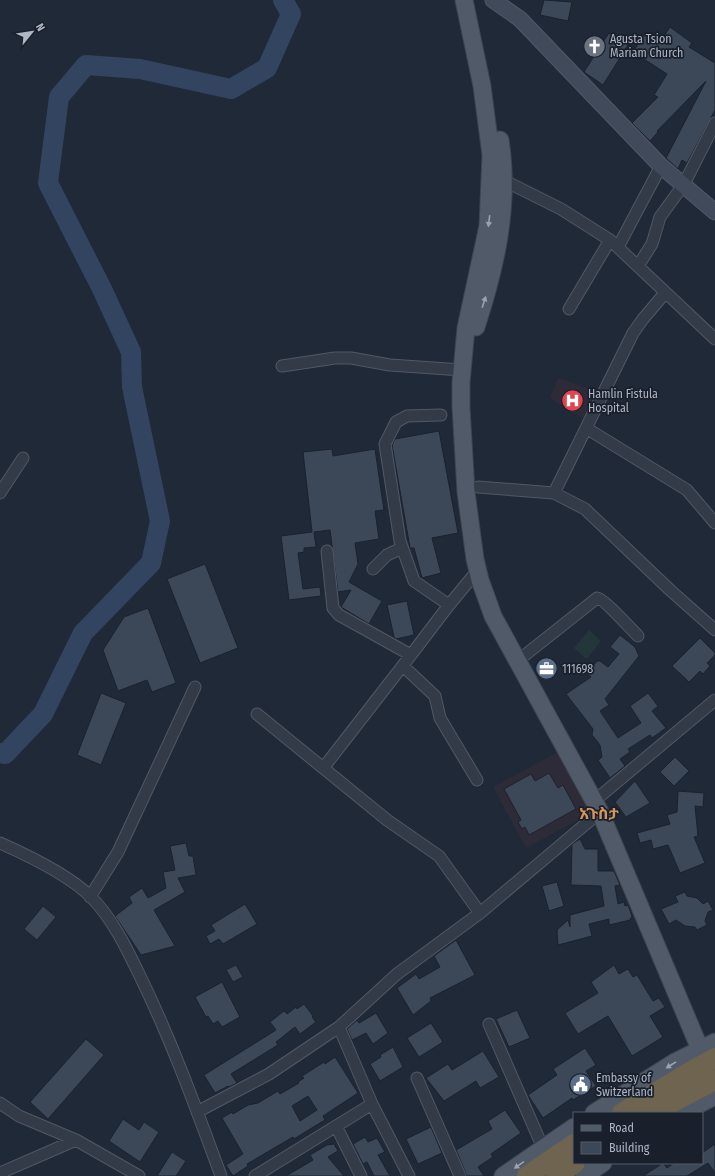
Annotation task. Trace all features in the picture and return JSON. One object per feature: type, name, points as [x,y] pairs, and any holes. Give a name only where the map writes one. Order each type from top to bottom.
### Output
[{"type":"highway","points":[[624,1112],[688,1073],[709,1049]]},
{"type":"highway","points":[[654,1112],[715,1080]]},
{"type":"highway","points":[[527,1176],[573,1145]]},
{"type":"highway","points":[[556,1176],[574,1164]]},
{"type":"main road","points":[[464,0],[483,93],[491,155],[504,206],[501,234],[487,295],[476,329],[472,351],[472,430],[485,554],[489,574],[503,612],[600,805],[709,1049],[675,1062],[596,1112]]},
{"type":"main road","points":[[475,0],[497,115],[501,145],[497,181],[466,328],[462,370],[461,407],[467,499],[478,570],[493,616],[600,805]]},
{"type":"main road","points":[[684,1112],[715,1096]]},
{"type":"main road","points":[[503,1176],[573,1128]]},
{"type":"main road","points":[[584,1176],[602,1164]]},
{"type":"street","points":[[493,0],[520,19],[661,166],[684,184],[715,212]]},
{"type":"street","points":[[638,266],[652,244],[660,217],[684,184],[715,123]]},
{"type":"street","points":[[569,309],[614,243],[661,166]]},
{"type":"street","points":[[497,181],[560,208],[614,243],[715,339]]},
{"type":"street","points":[[554,493],[633,333],[665,293]]},
{"type":"street","points":[[282,366],[335,358],[351,358],[390,365],[462,370]]},
{"type":"street","points":[[441,415],[407,416],[396,422],[385,444],[402,548],[414,581],[449,605]]},
{"type":"street","points":[[586,428],[687,490],[715,523]]},
{"type":"street","points":[[0,492],[23,458]]},
{"type":"street","points":[[478,488],[554,493],[569,499],[585,509],[670,590],[715,630]]},
{"type":"street","points":[[374,569],[387,555],[402,548]]},
{"type":"street","points":[[327,551],[333,608],[339,615],[411,655]]},
{"type":"street","points":[[324,767],[449,605],[478,570]]},
{"type":"street","points":[[525,655],[597,598],[605,601],[619,618],[638,636]]},
{"type":"street","points":[[403,666],[435,696],[440,718],[477,780]]},
{"type":"street","points":[[90,897],[118,852],[195,686]]},
{"type":"street","points":[[197,1112],[269,1074],[339,1027],[397,974],[480,914],[715,700]]},
{"type":"street","points":[[257,714],[324,767],[387,820],[439,856],[480,914]]},
{"type":"street","points":[[0,843],[52,869],[90,897],[110,920],[128,952],[170,1042],[221,1176]]},
{"type":"street","points":[[489,1024],[544,1148]]},
{"type":"street","points":[[339,1027],[372,1104],[409,1176]]},
{"type":"street","points":[[417,1078],[460,1176]]},
{"type":"street","points":[[0,1103],[19,1116],[76,1140],[139,1176]]},
{"type":"street","points":[[255,1176],[372,1104]]},
{"type":"street","points":[[336,1126],[361,1176]]},
{"type":"street","points":[[0,1173],[76,1140]]},
{"type":"shaded area","name":"Hamlin Fistula Hospital","points":[[558,378],[595,391],[585,420],[550,398]]},
{"type":"shaded area","points":[[560,751],[593,812],[526,848],[493,787]]},
{"type":"green space","points":[[589,630],[601,641],[587,659],[574,648]]},
{"type":"building","points":[[544,0],[572,2],[568,21],[540,15]]},
{"type":"building","points":[[670,27],[692,43],[689,47],[715,63],[715,110],[687,163],[682,160],[678,169],[666,158],[706,81],[657,131],[658,132],[650,141],[632,123],[658,97],[654,95],[667,74],[633,52],[646,32],[660,42]]},
{"type":"building","points":[[609,33],[628,45],[603,85],[584,72]]},
{"type":"building","points":[[439,431],[458,533],[432,538],[441,573],[422,578],[414,548],[410,548],[392,445],[395,439]]},
{"type":"building","points":[[332,449],[333,456],[375,449],[384,510],[375,511],[379,539],[355,543],[358,564],[349,582],[382,601],[369,624],[341,607],[351,590],[338,592],[330,530],[314,532],[316,547],[304,548],[304,552],[298,553],[303,589],[320,587],[321,596],[289,600],[281,536],[312,532],[303,452]]},
{"type":"building","points":[[205,564],[238,648],[200,663],[167,579]]},
{"type":"building","points":[[407,601],[414,635],[396,639],[394,637],[387,605]]},
{"type":"building","points":[[148,608],[176,683],[152,692],[147,680],[118,691],[103,650],[124,617]]},
{"type":"building","points":[[620,635],[635,647],[639,656],[605,699],[609,705],[600,711],[618,738],[641,723],[630,706],[648,693],[658,706],[652,711],[666,728],[652,738],[650,735],[628,749],[630,752],[620,759],[625,766],[610,778],[598,760],[602,757],[600,745],[592,735],[593,729],[566,694],[591,677],[587,674],[597,661],[600,661],[608,667],[619,654],[610,647]]},
{"type":"building","points":[[700,638],[715,653],[715,655],[707,663],[710,666],[703,674],[700,671],[689,682],[672,666]]},
{"type":"building","points":[[101,693],[126,703],[101,765],[77,755]]},
{"type":"building","points":[[675,757],[689,771],[674,786],[660,772]]},
{"type":"building","points":[[549,773],[558,788],[563,785],[576,809],[529,835],[525,827],[522,829],[518,822],[521,820],[504,789],[531,774],[535,781]]},
{"type":"building","points":[[635,781],[650,803],[626,817],[615,802]]},
{"type":"building","points":[[678,791],[704,793],[703,807],[695,806],[698,836],[694,837],[705,863],[680,873],[668,845],[653,849],[651,840],[640,843],[637,833],[670,824],[667,815],[677,812]]},
{"type":"building","points":[[580,839],[585,849],[598,849],[598,871],[614,871],[620,885],[615,886],[618,904],[624,902],[625,906],[628,905],[632,916],[630,920],[609,925],[609,919],[589,924],[592,936],[558,945],[557,930],[568,920],[570,927],[570,915],[604,906],[601,886],[571,885],[572,844]]},
{"type":"building","points":[[186,843],[189,856],[193,856],[196,875],[178,878],[185,892],[154,910],[175,946],[141,955],[115,916],[132,903],[129,897],[142,888],[148,898],[166,888],[163,872],[175,870],[170,846]]},
{"type":"building","points":[[557,882],[564,906],[549,911],[542,886]]},
{"type":"building","points":[[685,892],[687,896],[697,898],[703,904],[708,901],[713,910],[708,912],[705,921],[707,925],[697,930],[695,927],[685,926],[676,920],[669,924],[661,909],[678,902],[675,896]]},
{"type":"building","points":[[245,904],[257,924],[223,944],[219,939],[210,944],[206,936],[215,931],[211,925]]},
{"type":"building","points":[[43,906],[56,917],[37,940],[24,929]]},
{"type":"building","points":[[456,940],[475,975],[430,998],[431,1001],[413,1015],[397,988],[416,974],[419,979],[440,967],[434,956]]},
{"type":"building","points":[[236,965],[243,977],[233,982],[226,970]]},
{"type":"building","points":[[614,965],[619,974],[628,969],[633,977],[637,975],[653,1001],[659,998],[665,1007],[650,1016],[663,1037],[632,1056],[608,1016],[578,1034],[565,1013],[598,993],[591,982]]},
{"type":"building","points":[[222,982],[240,1017],[222,1027],[218,1021],[213,1024],[208,1016],[206,1017],[195,997]]},
{"type":"building","points":[[304,1004],[316,1022],[300,1034],[295,1027],[276,1042],[278,1045],[231,1074],[237,1083],[215,1093],[204,1075],[276,1030],[270,1022],[284,1011],[287,1014],[296,1007],[297,1009]]},
{"type":"building","points":[[517,1010],[530,1038],[509,1047],[496,1019]]},
{"type":"building","points":[[376,1013],[388,1033],[373,1044],[366,1033],[352,1040],[347,1029],[357,1020],[359,1023]]},
{"type":"building","points":[[431,1023],[443,1042],[419,1057],[407,1038]]},
{"type":"building","points":[[86,1039],[104,1055],[48,1119],[30,1102]]},
{"type":"building","points":[[393,1047],[403,1067],[380,1081],[370,1064],[381,1057],[380,1055]]},
{"type":"building","points":[[585,1048],[596,1065],[586,1071],[596,1086],[573,1100],[572,1098],[543,1118],[528,1095],[557,1075],[553,1069]]},
{"type":"building","points":[[483,1051],[499,1077],[480,1088],[476,1081],[444,1101],[426,1078],[448,1064],[452,1070]]},
{"type":"building","points":[[335,1057],[358,1093],[323,1116],[325,1120],[294,1139],[293,1137],[247,1164],[248,1166],[233,1176],[226,1165],[243,1154],[222,1118],[232,1112],[233,1114],[248,1105],[258,1103],[278,1091],[280,1094],[299,1083],[298,1082],[304,1078],[302,1076],[324,1062],[325,1064]],"holes":[[[308,1096],[317,1110],[300,1121],[292,1106]]]},
{"type":"building","points":[[505,1110],[521,1133],[491,1154],[493,1157],[478,1167],[484,1176],[467,1176],[456,1150],[492,1129],[488,1121]]},
{"type":"building","points":[[123,1119],[139,1130],[144,1122],[159,1132],[140,1162],[109,1141]]},
{"type":"building","points":[[431,1127],[442,1153],[418,1164],[406,1139]]},
{"type":"building","points":[[365,1137],[368,1142],[377,1138],[385,1152],[378,1155],[390,1176],[374,1176],[367,1162],[363,1164],[353,1144]]},
{"type":"building","points":[[334,1144],[338,1151],[328,1157],[344,1176],[286,1176],[313,1160],[310,1155],[327,1145]]},
{"type":"building","points":[[715,1144],[715,1173],[708,1163],[687,1176],[643,1176],[661,1164],[664,1164],[667,1168],[673,1164],[703,1164],[703,1152]]},
{"type":"building","points":[[172,1152],[186,1161],[176,1176],[157,1176]]},
{"type":"waterway","points":[[0,753],[5,754],[43,714],[83,633],[151,563],[160,521],[132,387],[131,352],[102,289],[48,183],[59,97],[86,65],[140,69],[231,89],[267,68],[291,14],[283,0]]},
{"type":"place","name":"Agusta Tsion Mariam Church","points":[[594,46]]},
{"type":"place","name":"Hamlin Fistula Hospital","points":[[573,401]]},
{"type":"place","name":"111698","points":[[547,669]]},
{"type":"place","name":"Embassy of Switzerland","points":[[580,1085]]},
{"type":"district","name":"አጉስታ","points":[[599,813]]}]
